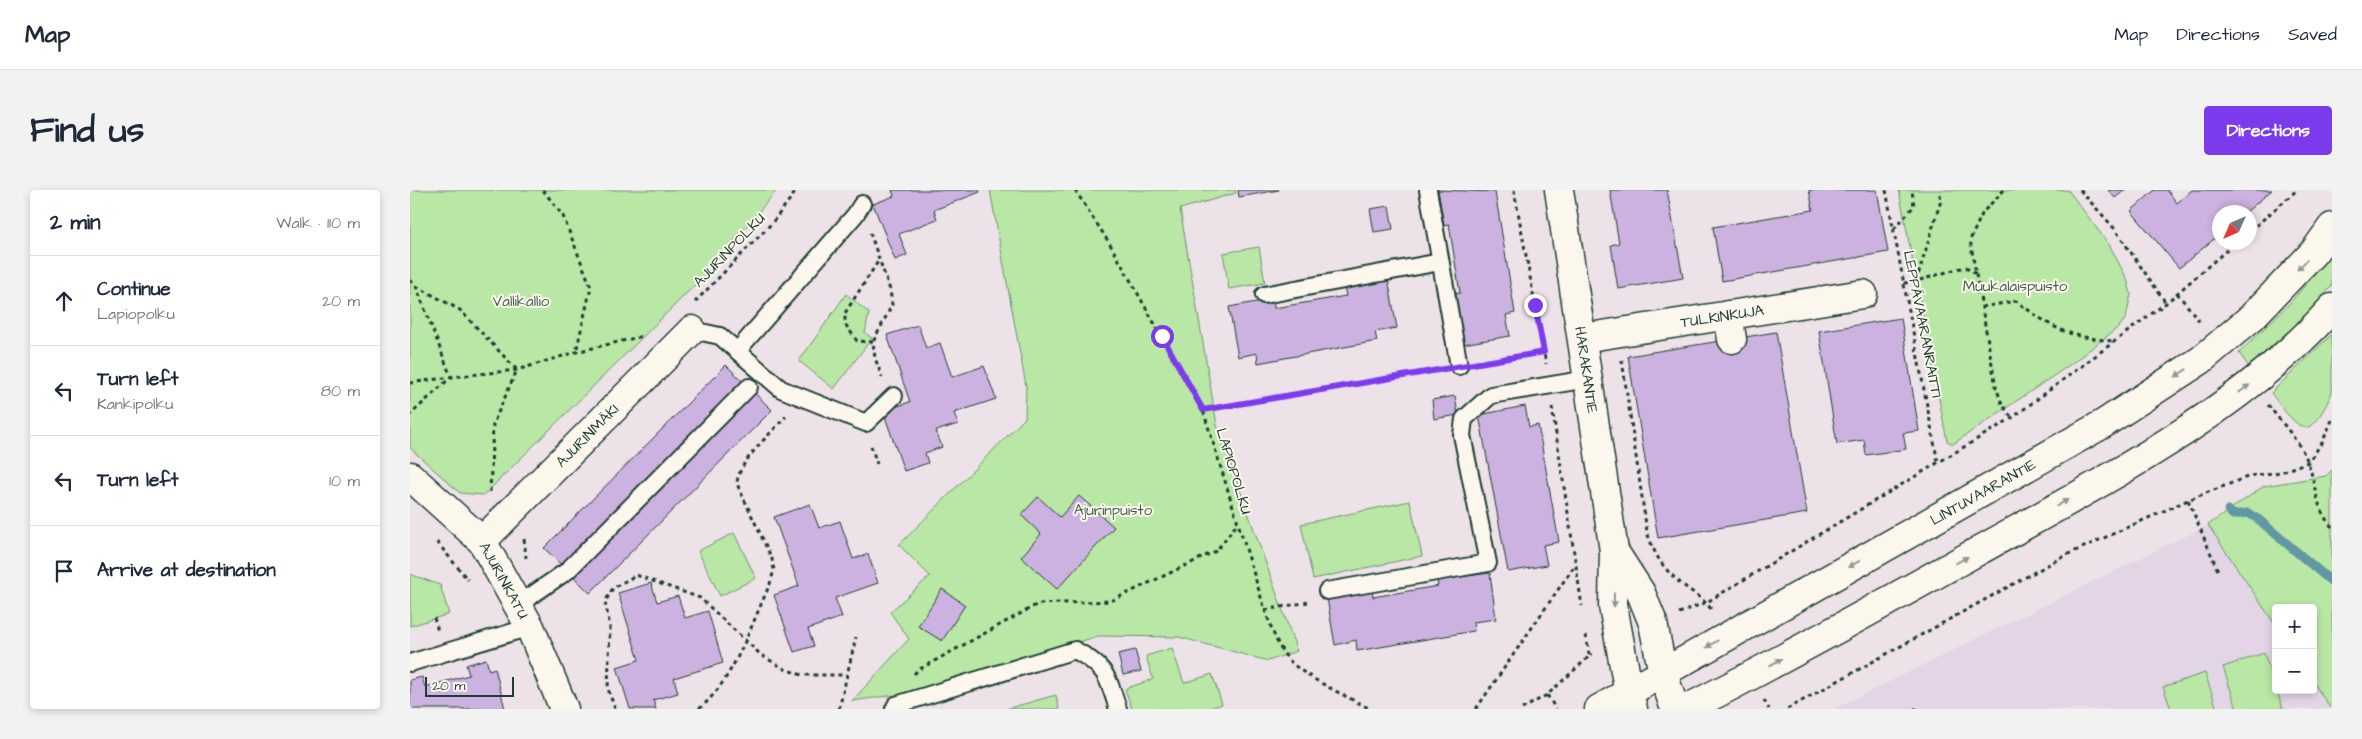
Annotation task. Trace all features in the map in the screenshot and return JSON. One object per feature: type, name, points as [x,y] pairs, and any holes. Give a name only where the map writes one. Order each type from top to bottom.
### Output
[{"type":"main road","name":"HARAKANTIE","points":[[1559,190],[1614,551],[1614,606],[1631,701]]},
{"type":"main road","name":"LINTUVAARANTIE","points":[[1599,709],[1631,701],[1663,674],[2103,424],[2201,360],[2252,317],[2314,252],[2332,227]]},
{"type":"main road","name":"TULKINKUJA","points":[[1583,338],[1618,332],[1730,327],[1863,294]]},
{"type":"main road","points":[[1686,709],[1750,677],[2011,532],[2164,444],[2249,386],[2310,333],[2332,308]]},
{"type":"main road","name":"AJURINMÄKI","points":[[482,541],[692,330]]},
{"type":"main road","name":"AJURINKATU","points":[[410,476],[482,541],[524,616],[564,709]]},
{"type":"main road","name":"HARAKANTIE","points":[[1614,551],[1641,593],[1654,623],[1663,674],[1674,709]]},
{"type":"lane","points":[[1428,190],[1459,366]]},
{"type":"lane","points":[[738,350],[862,204]]},
{"type":"lane","points":[[1264,295],[1440,262]]},
{"type":"lane","points":[[692,330],[720,336],[781,389],[866,423],[894,396]]},
{"type":"lane","points":[[1327,591],[1488,563],[1462,435],[1464,419],[1492,395],[1588,379]]},
{"type":"lane","points":[[410,663],[524,616],[749,387]]},
{"type":"lane","points":[[894,709],[896,705],[1075,650],[1096,661],[1108,678],[1118,709]]},
{"type":"path","points":[[543,190],[563,216],[591,287],[576,352]]},
{"type":"path","name":"AJURINPOLKU","points":[[692,330],[689,308],[772,223],[797,190]]},
{"type":"path","name":"LAPIOPOLKU","points":[[1075,190],[1110,244],[1203,410],[1264,610],[1277,641],[1288,659],[1317,680],[1370,709]]},
{"type":"path","points":[[1514,190],[1544,352],[1582,610]]},
{"type":"path","name":"LEPPÄVAARANRAITTI","points":[[1886,190],[1938,463]]},
{"type":"path","points":[[1894,230],[1914,206],[1912,190]]},
{"type":"path","points":[[1916,282],[1941,200],[1939,190]]},
{"type":"path","points":[[2004,190],[1983,212],[1970,240],[1996,387],[2002,404],[2012,418]]},
{"type":"path","points":[[2080,190],[2114,228],[2166,303]]},
{"type":"path","points":[[2257,225],[2297,190]]},
{"type":"path","points":[[862,204],[863,214],[890,290],[892,305],[872,342],[875,358],[884,382]]},
{"type":"path","points":[[1654,623],[1707,602],[2012,418],[2166,303],[2227,250]]},
{"type":"path","points":[[872,342],[857,341],[845,324],[845,313],[880,260]]},
{"type":"path","points":[[1904,283],[1916,282],[1943,271],[1966,267],[1977,274]]},
{"type":"path","points":[[410,280],[416,286],[460,310],[517,370]]},
{"type":"path","points":[[416,286],[451,376]]},
{"type":"path","points":[[2177,293],[2206,329]]},
{"type":"path","points":[[1982,307],[2016,301],[2053,328],[2082,338],[2113,342]]},
{"type":"path","points":[[1618,332],[1646,532],[1656,557],[1678,581],[1707,602]]},
{"type":"path","points":[[410,384],[451,376],[517,370],[576,352],[644,336]]},
{"type":"path","points":[[1203,410],[1544,352]]},
{"type":"path","points":[[489,502],[493,424],[517,370]]},
{"type":"path","points":[[410,415],[451,376]]},
{"type":"path","points":[[2264,401],[2294,438],[2308,462],[2319,508],[2332,527]]},
{"type":"path","points":[[1787,709],[2064,556],[2188,500],[2250,476],[2281,472],[2308,462],[2322,442],[2332,420]]},
{"type":"path","points":[[699,709],[728,676],[770,584],[774,570],[772,559],[737,484],[737,477],[752,454],[768,437]]},
{"type":"path","points":[[869,442],[877,464]]},
{"type":"path","points":[[2188,500],[2219,573]]},
{"type":"path","points":[[912,676],[918,670],[1038,604],[1111,600],[1216,551],[1238,524]]},
{"type":"path","points":[[431,535],[469,583]]},
{"type":"path","points":[[1476,709],[1576,564]]},
{"type":"path","points":[[615,709],[608,689],[610,627],[605,602],[613,588],[636,575],[700,598],[761,655],[785,669],[802,675],[847,675]]},
{"type":"path","points":[[1264,610],[1312,602],[1327,591]]},
{"type":"path","points":[[1585,628],[1589,655]]},
{"type":"path","points":[[839,709],[856,637]]},
{"type":"path","points":[[1522,709],[1548,695],[1589,655],[1619,641]]},
{"type":"path","points":[[1548,695],[1556,709]]},
{"type":"shaded area","points":[[2208,525],[2272,620],[2272,694],[2317,694],[2317,688],[2331,709],[1834,709]]},
{"type":"green space","name":"Vallikallio","points":[[410,190],[777,190],[706,274],[484,495],[460,493],[410,448]]},
{"type":"green space","name":"Ajurinpuisto","points":[[990,190],[1235,190],[1236,193],[1180,209],[1217,425],[1297,651],[1268,661],[1179,637],[1099,636],[902,694],[852,701],[909,639],[890,612],[930,576],[899,545],[1025,418],[1026,386]]},
{"type":"green space","name":"Muukalaispuisto","points":[[1899,190],[2068,190],[2110,246],[2127,279],[2131,294],[2126,318],[2119,327],[2071,364],[1953,444],[1947,441]]},
{"type":"green space","points":[[1259,247],[1265,283],[1229,289],[1223,253]]},
{"type":"green space","points":[[2332,253],[2332,286],[2298,323],[2249,367],[2239,353],[2289,304]]},
{"type":"green space","points":[[846,294],[869,313],[865,333],[872,338],[834,389],[799,361]]},
{"type":"green space","points":[[2332,334],[2332,392],[2316,421],[2306,428],[2302,427],[2289,416],[2271,393]]},
{"type":"green space","points":[[2332,470],[2332,709],[2317,688],[2317,604],[2272,604],[2272,620],[2208,525],[2264,486],[2326,476]]},
{"type":"green space","points":[[1410,501],[1422,556],[1313,579],[1301,524]]},
{"type":"green space","points":[[734,533],[756,578],[720,596],[698,551]]},
{"type":"green space","points":[[410,574],[440,585],[449,614],[410,626]]},
{"type":"green space","points":[[1172,648],[1184,683],[1212,674],[1222,704],[1208,709],[1132,709],[1125,689],[1153,679],[1146,656]]},
{"type":"green space","points":[[2264,653],[2272,677],[2272,694],[2278,694],[2283,709],[2237,709],[2223,667]]},
{"type":"green space","points":[[2205,673],[2217,709],[2171,709],[2163,687]]},
{"type":"green space","points":[[1056,695],[1059,709],[1006,709]]},
{"type":"building","points":[[892,190],[979,190],[980,192],[934,210],[937,219],[899,234],[907,255],[895,260],[873,204],[894,196]]},
{"type":"building","points":[[1238,190],[1279,190],[1239,197]]},
{"type":"building","points":[[1438,190],[1495,192],[1515,313],[1506,315],[1510,336],[1463,344],[1455,294],[1460,293],[1449,224],[1444,225]]},
{"type":"building","points":[[1610,190],[1667,190],[1683,278],[1618,289],[1611,245],[1619,243]]},
{"type":"building","points":[[1809,190],[1877,190],[1888,252],[1722,281],[1713,227],[1813,210]]},
{"type":"building","points":[[2108,190],[2125,190],[2115,198]]},
{"type":"building","points":[[2155,190],[2167,190],[2177,203],[2192,190],[2272,190],[2254,205],[2212,205],[2212,241],[2179,268],[2131,211]]},
{"type":"building","points":[[1389,206],[1393,229],[1374,232],[1370,209]]},
{"type":"building","points":[[1388,279],[1397,328],[1375,332],[1377,341],[1258,363],[1257,353],[1238,357],[1229,307],[1273,299],[1274,308],[1346,296],[1344,287]]},
{"type":"building","points":[[1901,318],[1919,431],[1903,433],[1906,449],[1866,455],[1864,440],[1837,444],[1819,331]]},
{"type":"building","points":[[918,325],[926,348],[940,343],[952,377],[984,366],[996,399],[954,413],[958,424],[936,431],[942,447],[925,453],[928,463],[904,471],[883,411],[910,402],[887,335]]},
{"type":"building","points":[[1776,332],[1807,513],[1658,538],[1628,356]]},
{"type":"building","points":[[726,365],[772,410],[590,593],[544,548]]},
{"type":"building","points":[[1455,396],[1458,415],[1434,419],[1432,400]]},
{"type":"building","points":[[1525,406],[1529,427],[1538,425],[1559,542],[1543,545],[1547,565],[1508,572],[1479,415]]},
{"type":"building","points":[[1079,496],[1114,527],[1057,589],[1021,557],[1041,534],[1021,515],[1038,497],[1060,517]]},
{"type":"building","points":[[810,504],[819,528],[840,521],[853,559],[868,554],[878,583],[835,598],[842,617],[808,629],[814,646],[794,652],[774,595],[799,586],[774,517]]},
{"type":"building","points":[[1490,573],[1496,619],[1473,622],[1474,631],[1357,651],[1356,640],[1335,645],[1327,598],[1372,590],[1373,597],[1438,586],[1437,580]]},
{"type":"building","points":[[651,583],[657,602],[678,596],[685,618],[708,611],[723,663],[674,678],[678,693],[653,700],[656,709],[630,709],[617,667],[639,660],[618,593]]},
{"type":"building","points":[[942,589],[965,605],[942,641],[918,626]]},
{"type":"building","points":[[1135,650],[1141,671],[1123,675],[1118,654]]},
{"type":"building","points":[[486,659],[489,670],[495,668],[505,709],[410,709],[410,680],[422,677],[425,687],[469,675],[466,665]]},
{"type":"waterway","points":[[2228,510],[2233,515],[2248,513],[2258,519],[2332,582]]},
{"type":"route","points":[[1162,336],[1203,410],[1544,352],[1535,305]]}]
